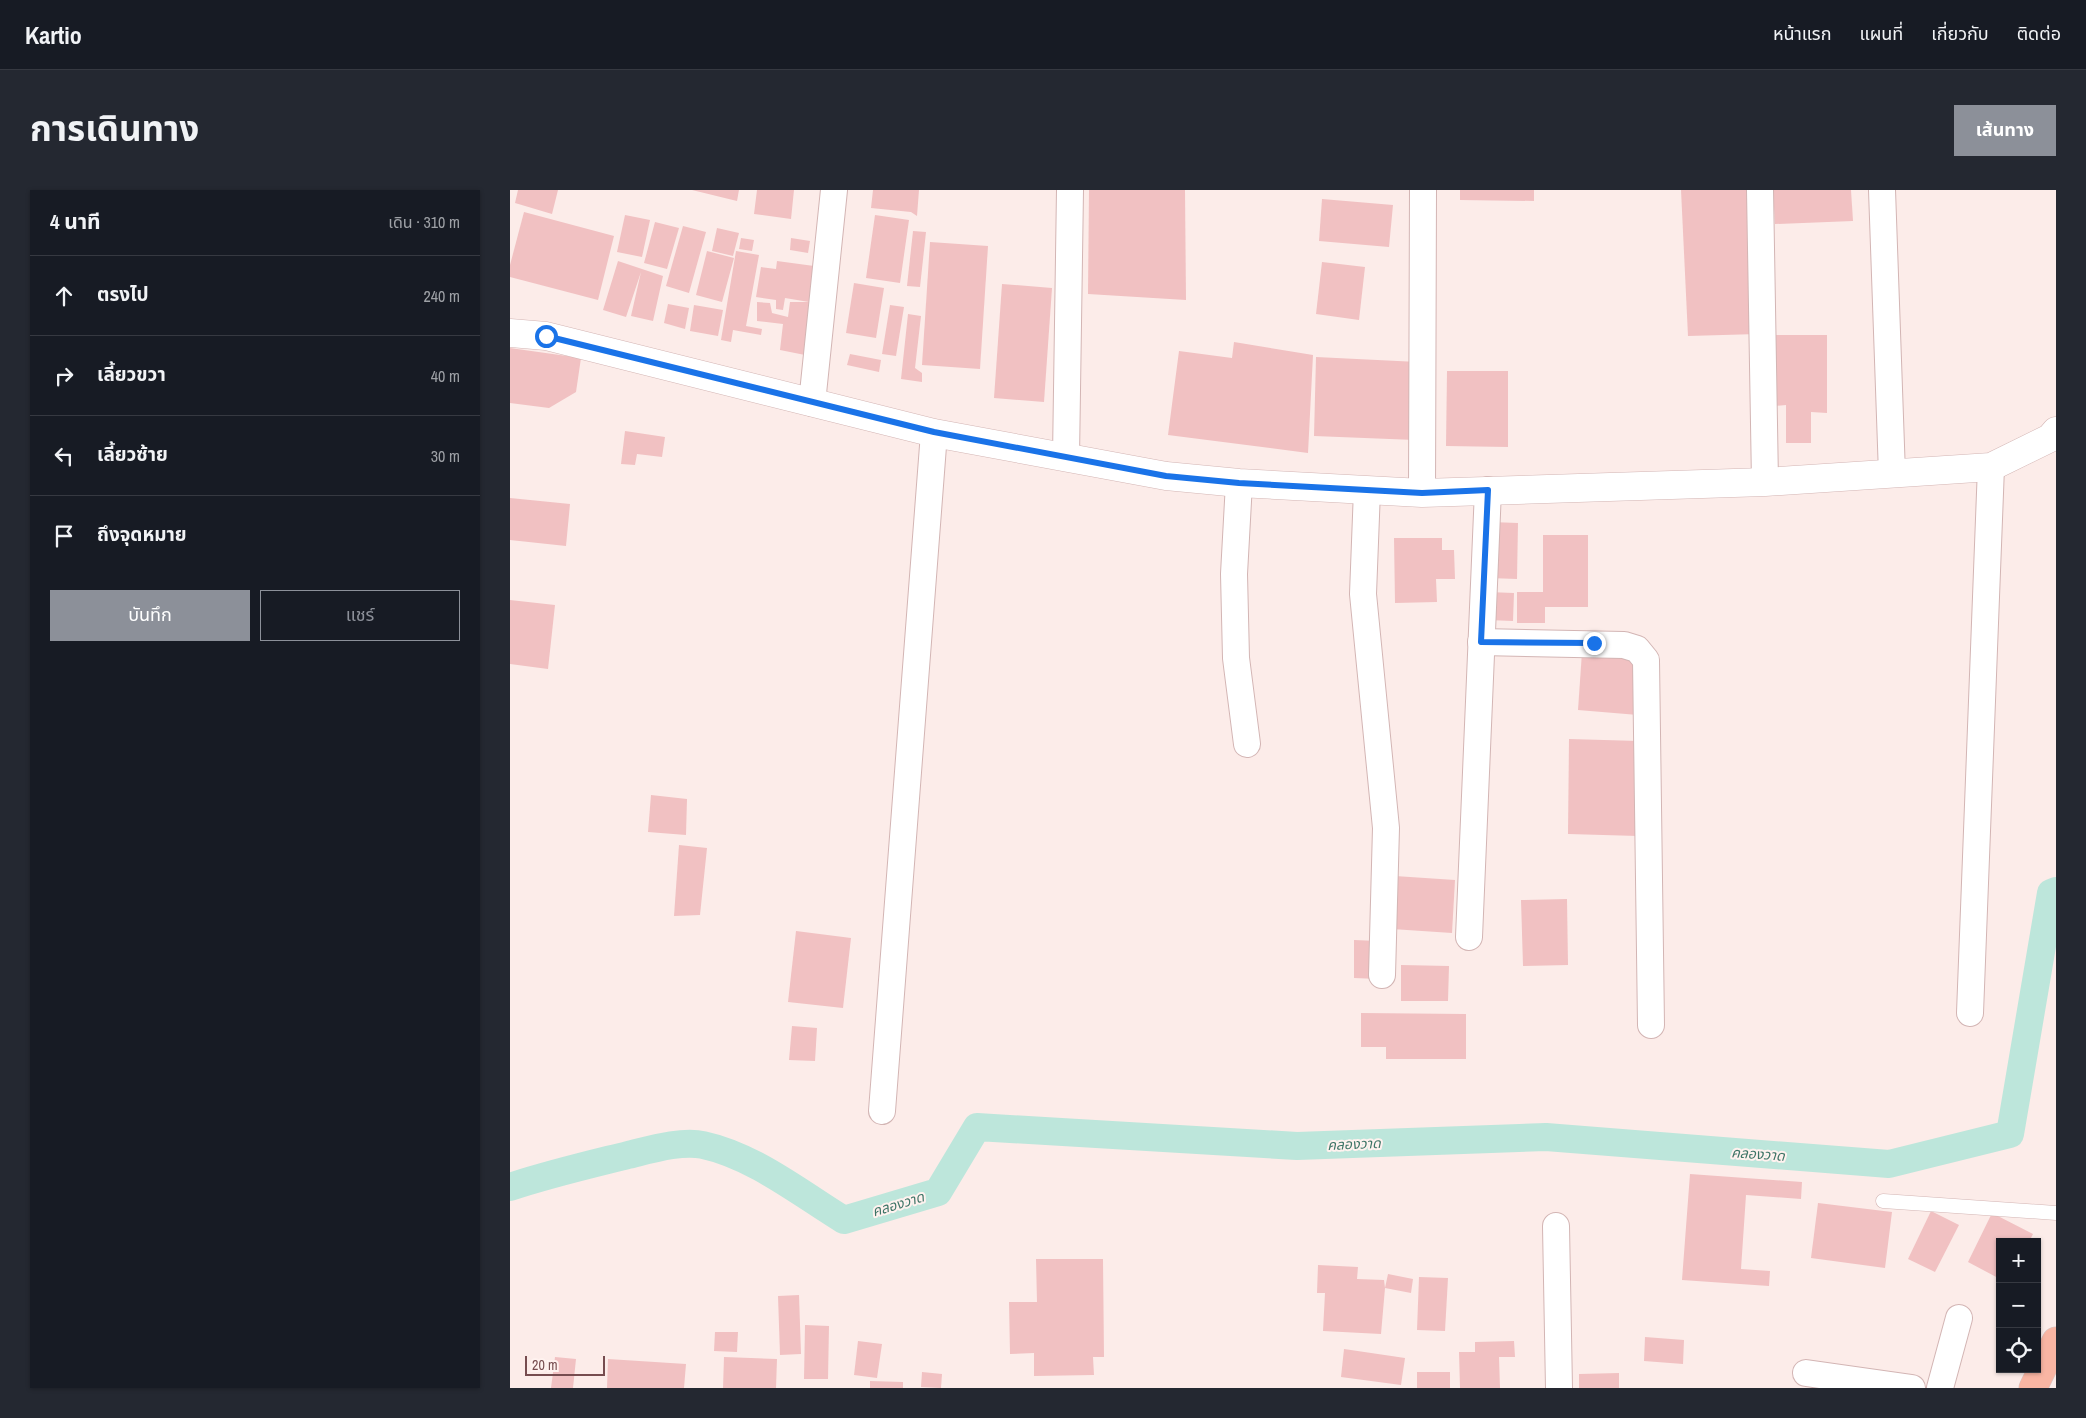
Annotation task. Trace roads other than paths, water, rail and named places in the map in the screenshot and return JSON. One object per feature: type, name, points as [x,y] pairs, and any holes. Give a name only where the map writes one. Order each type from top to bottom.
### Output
[{"type":"main road","points":[[2033,1388],[2056,1341]]},
{"type":"street","points":[[812,402],[834,190]]},
{"type":"street","points":[[1066,457],[1070,190]]},
{"type":"street","points":[[1422,493],[1423,190]]},
{"type":"street","points":[[1760,190],[1765,482]]},
{"type":"street","points":[[1882,190],[1892,474]]},
{"type":"street","points":[[510,333],[546,336],[934,432],[1166,476],[1239,483],[1422,493],[1765,482],[1892,474],[1991,467],[2050,438],[2056,431]]},
{"type":"street","points":[[882,1111],[934,432]]},
{"type":"street","points":[[1970,1013],[1991,467]]},
{"type":"street","points":[[1239,483],[1234,574],[1236,658],[1247,744]]},
{"type":"street","points":[[1367,490],[1363,594],[1386,828],[1382,975]]},
{"type":"street","points":[[1469,936],[1488,490]]},
{"type":"street","points":[[1481,642],[1624,645],[1637,650],[1646,660],[1651,1025]]},
{"type":"street","points":[[1556,1226],[1559,1388]]},
{"type":"street","points":[[1940,1388],[1959,1318]]},
{"type":"street","points":[[1806,1373],[1912,1388]]},
{"type":"lane","points":[[1883,1201],[2056,1213]]},
{"type":"waterway","name":"คลองวาด","points":[[510,1187],[655,1148],[695,1144],[722,1150],[758,1166],[844,1220],[938,1192],[977,1127],[1297,1146],[1546,1137],[1889,1164],[2010,1134],[2051,893],[2056,891]]}]
